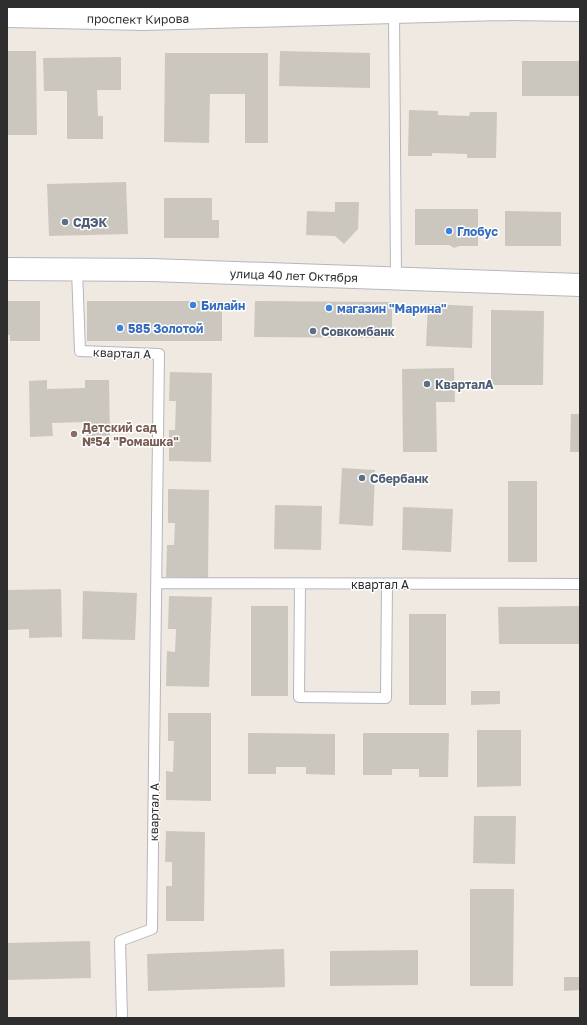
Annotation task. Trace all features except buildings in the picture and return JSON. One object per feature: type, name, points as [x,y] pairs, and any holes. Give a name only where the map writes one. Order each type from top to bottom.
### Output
[{"type":"street","name":"проспект Кирова","points":[[7,16],[144,19],[394,10],[575,9]]},
{"type":"street","name":"улица 40 лет Октября","points":[[7,269],[152,270],[580,285]]},
{"type":"lane","points":[[394,10],[396,279]]},
{"type":"lane","name":"квартал А","points":[[77,270],[80,351],[160,354],[152,929],[120,940],[122,1018]]},
{"type":"lane","name":"квартал А","points":[[157,583],[580,584]]},
{"type":"lane","points":[[300,584],[299,697],[386,698],[387,584]]},
{"type":"place","name":"СДЭК","points":[[65,222]]},
{"type":"place","name":"Глобус","points":[[449,231]]},
{"type":"place","name":"Билайн","points":[[193,305]]},
{"type":"place","name":"магазин \"Марина\"","points":[[329,308]]},
{"type":"place","name":"585 Золотой","points":[[120,328]]},
{"type":"place","name":"Совкомбанк","points":[[313,331]]},
{"type":"place","name":"КварталА","points":[[427,384]]},
{"type":"place","name":"Детский сад №54 \"Ромашка\"","points":[[74,434]]},
{"type":"place","name":"Сбербанк","points":[[362,478]]}]
